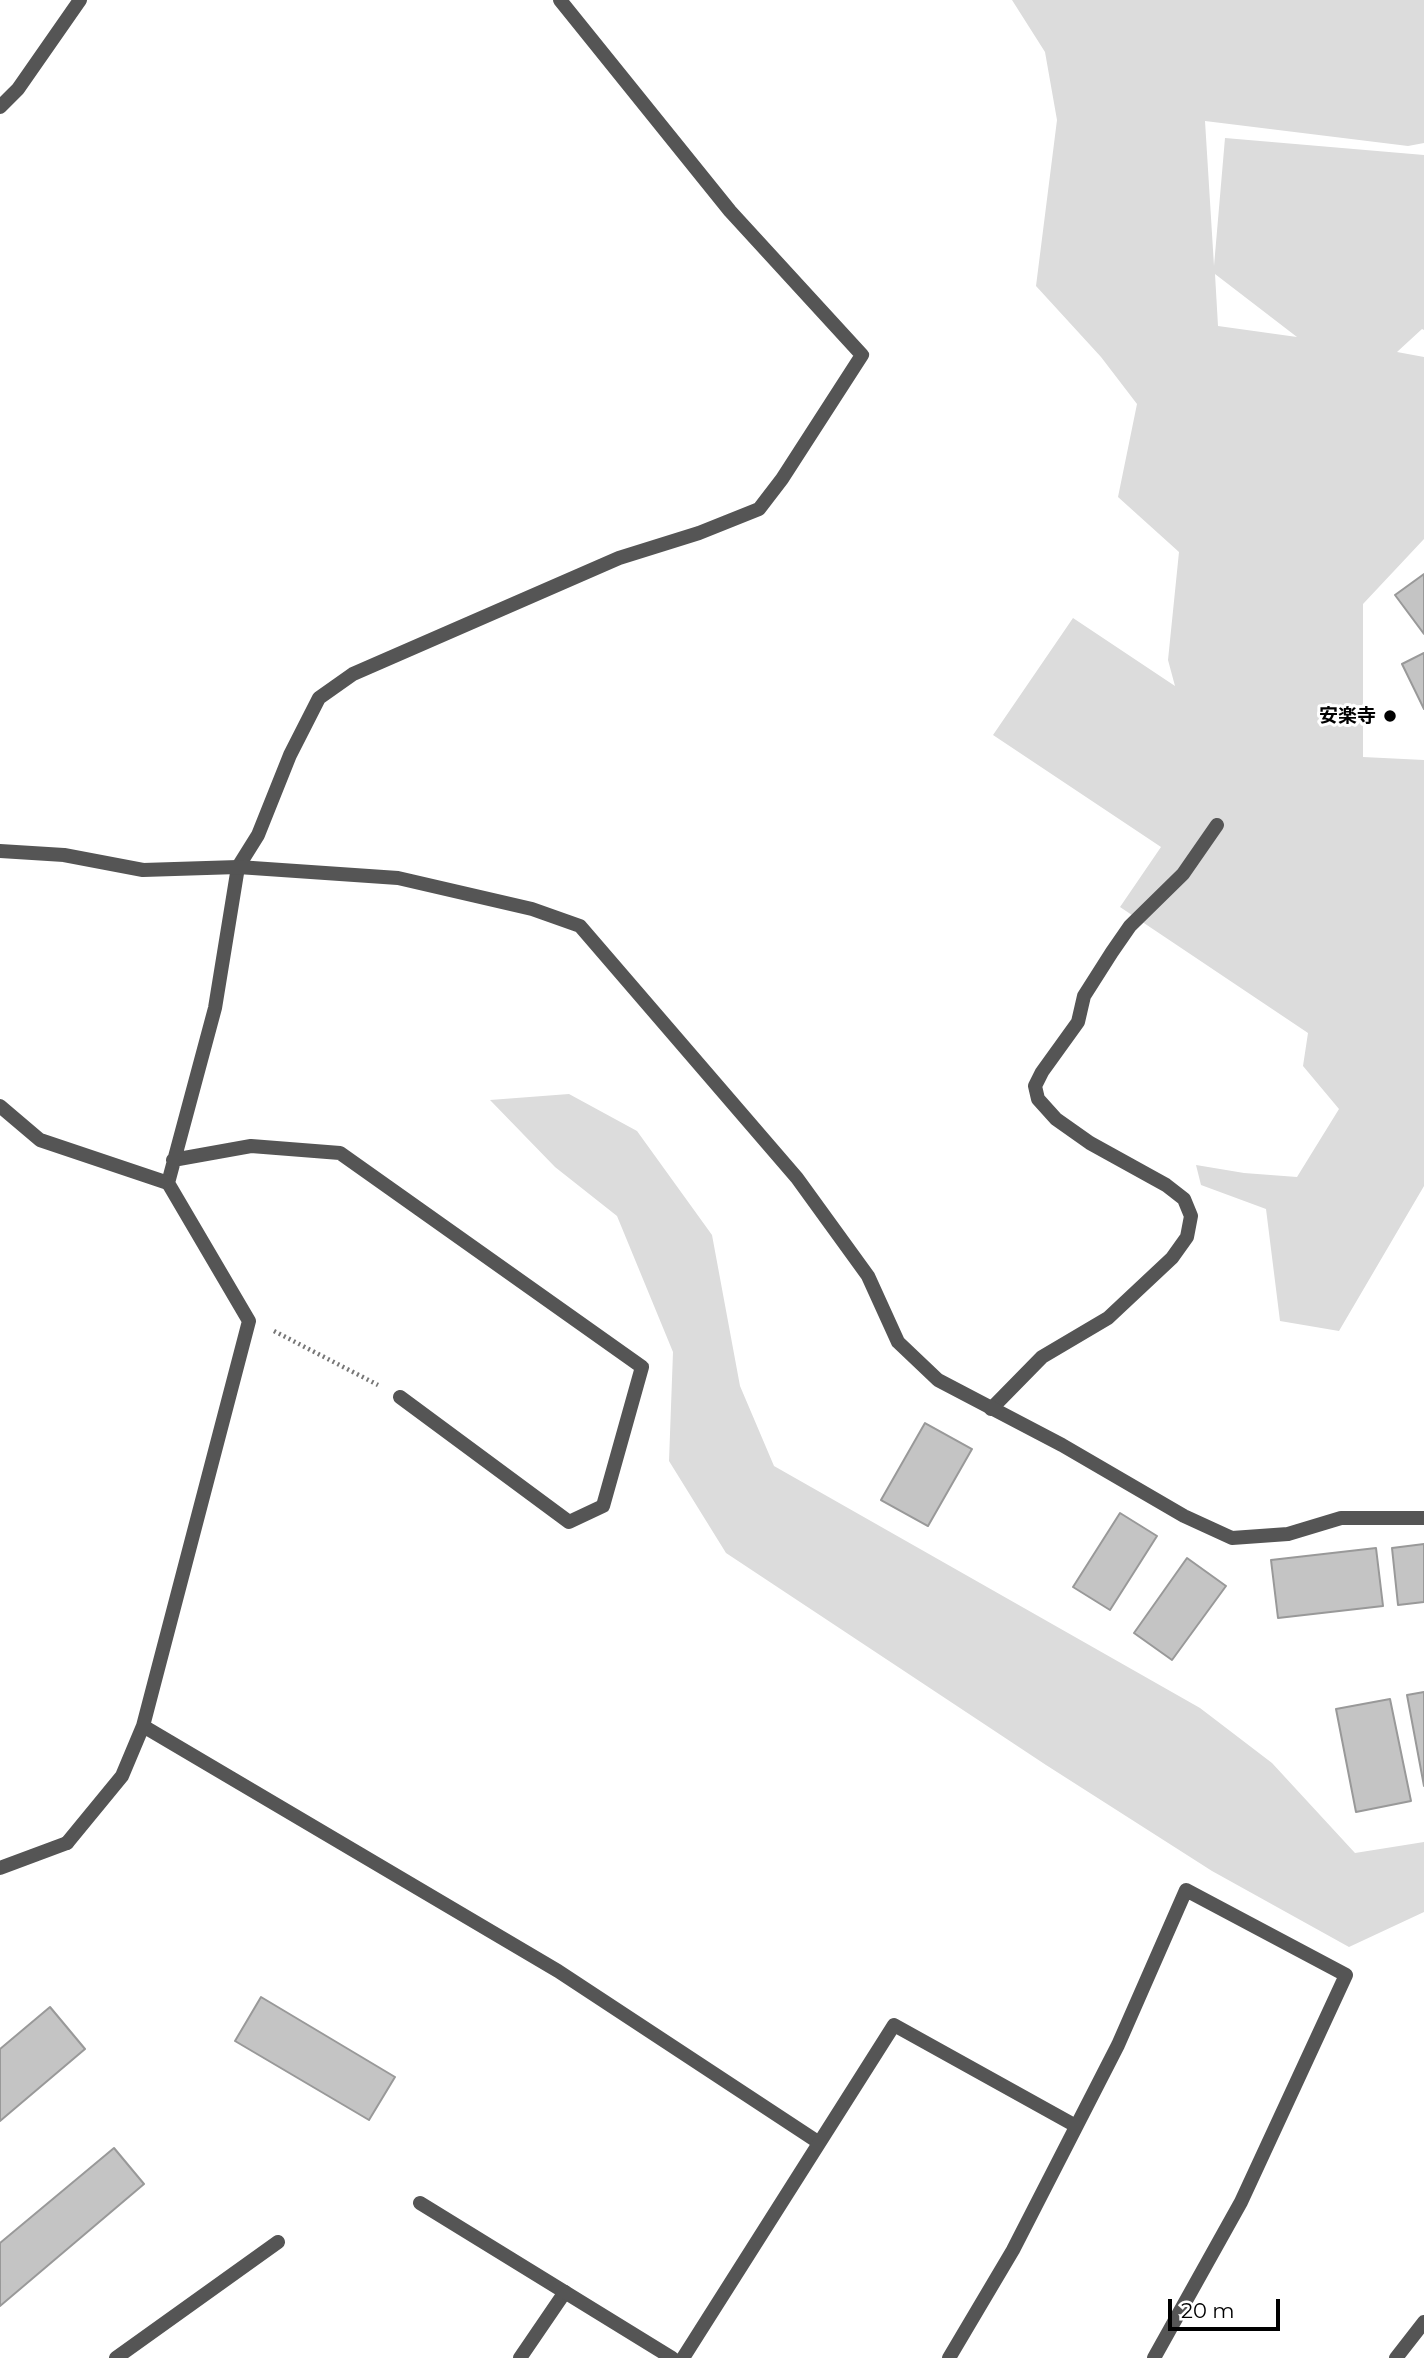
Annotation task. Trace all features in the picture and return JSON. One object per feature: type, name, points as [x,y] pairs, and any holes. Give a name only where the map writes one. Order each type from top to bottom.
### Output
[{"type":"street","points":[[0,107],[18,89],[79,0]]},
{"type":"street","points":[[168,1183],[215,1008],[237,867],[258,835],[290,755],[319,698],[354,674],[607,564],[760,509],[862,355],[730,211],[560,0]]},
{"type":"street","points":[[991,1409],[1042,1357],[1108,1318],[1172,1258],[1187,1237],[1191,1216],[1184,1199],[1166,1185],[1090,1143],[1056,1119],[1038,1099],[1035,1086],[1078,1022],[1084,996],[1118,943],[1130,926],[1183,874],[1217,825]]},
{"type":"street","points":[[0,851],[64,855],[143,870],[237,867],[398,878],[532,909],[580,926],[797,1178],[868,1276],[898,1342],[937,1380],[1062,1445],[1184,1516],[1232,1538],[1288,1534],[1341,1518],[1424,1518]]},
{"type":"street","points":[[0,1106],[40,1140],[168,1183],[249,1321],[143,1726],[122,1776],[67,1843],[0,1868]]},
{"type":"street","points":[[173,1160],[251,1146],[340,1153],[642,1367],[603,1506],[569,1522],[400,1397]]},
{"type":"street","points":[[143,1726],[558,1970],[818,2142]]},
{"type":"street","points":[[949,2358],[1013,2250],[1118,2046],[1186,1891],[1346,1975],[1241,2202],[1154,2358]]},
{"type":"street","points":[[683,2358],[894,2025],[1076,2126]]},
{"type":"street","points":[[420,2203],[672,2358]]},
{"type":"street","points":[[116,2358],[278,2242]]},
{"type":"street","points":[[520,2358],[565,2292]]},
{"type":"street","points":[[1396,2358],[1424,2322]]},
{"type":"path","points":[[249,1321],[283,1334],[400,1397]]},
{"type":"shaded area","points":[[1012,0],[1424,0],[1424,143],[1408,146],[1205,121],[1214,266],[1225,138],[1424,155],[1424,330],[1397,352],[1424,357],[1424,539],[1363,604],[1363,757],[1424,760],[1424,1186],[1339,1331],[1280,1321],[1266,1209],[1201,1185],[1196,1165],[1244,1173],[1297,1177],[1339,1109],[1303,1066],[1308,1033],[1120,907],[1161,847],[993,735],[1073,618],[1175,686],[1168,660],[1179,552],[1118,497],[1137,404],[1101,357],[1036,286],[1057,120],[1045,52]],"holes":[[[1215,274],[1297,337],[1218,326]]]},
{"type":"shaded area","points":[[569,1094],[637,1131],[712,1235],[740,1386],[774,1466],[1200,1708],[1272,1763],[1355,1853],[1424,1842],[1424,1912],[1349,1947],[1212,1871],[1046,1765],[726,1553],[669,1461],[673,1352],[617,1216],[555,1167],[490,1100]]},
{"type":"building","points":[[1424,574],[1424,634],[1395,595]]},
{"type":"building","points":[[1424,653],[1424,709],[1402,664]]},
{"type":"building","points":[[925,1423],[972,1449],[928,1526],[881,1500]]},
{"type":"building","points":[[1120,1513],[1157,1536],[1110,1610],[1073,1587]]},
{"type":"building","points":[[1424,1544],[1424,1602],[1398,1605],[1392,1548]]},
{"type":"building","points":[[1376,1548],[1383,1606],[1278,1618],[1271,1560]]},
{"type":"building","points":[[1187,1558],[1226,1586],[1172,1660],[1134,1633]]},
{"type":"building","points":[[1424,1692],[1424,1786],[1407,1695]]},
{"type":"building","points":[[1390,1699],[1411,1801],[1356,1812],[1336,1709]]},
{"type":"building","points":[[261,1997],[395,2077],[369,2120],[235,2041]]},
{"type":"building","points":[[50,2007],[85,2049],[0,2121],[0,2049]]},
{"type":"building","points":[[114,2148],[144,2184],[0,2306],[0,2243]]},
{"type":"place","name":"安楽寺","points":[[1390,716]]}]
